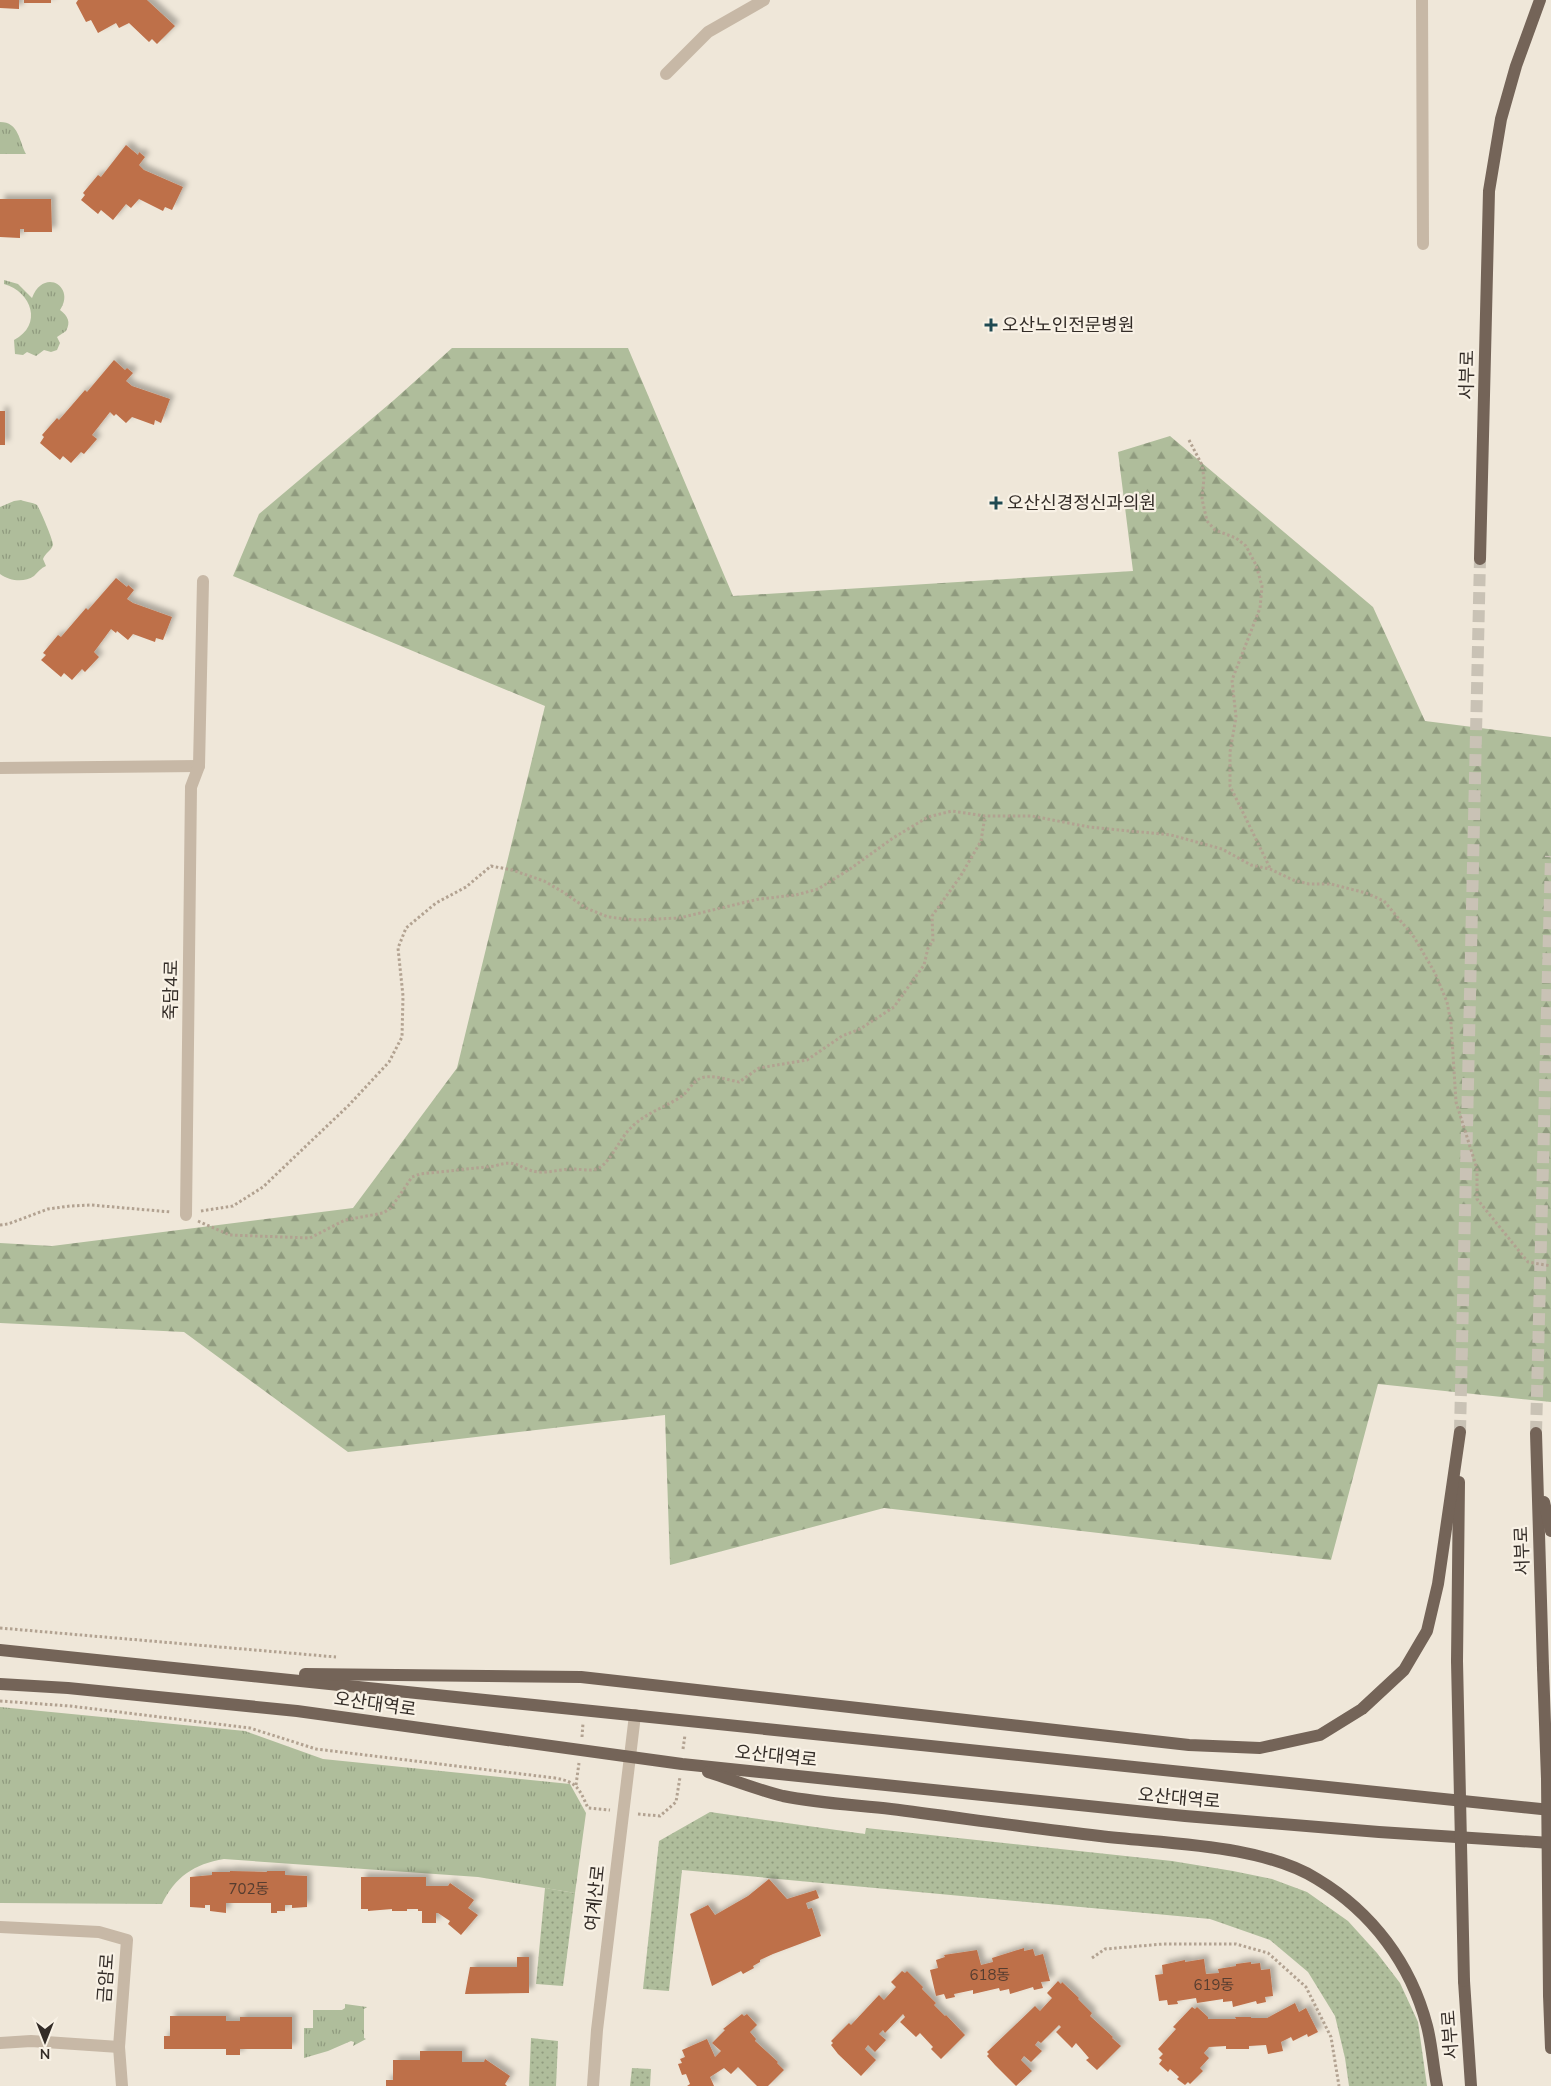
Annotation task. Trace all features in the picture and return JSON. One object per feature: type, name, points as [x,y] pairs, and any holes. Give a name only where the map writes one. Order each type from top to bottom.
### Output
[{"type":"main road","name":"서부로","points":[[1480,559],[1489,191],[1501,119],[1516,66],[1540,0]]},
{"type":"main road","name":"서부로","points":[[240,1674],[385,1673],[581,1677],[1189,1745],[1260,1748],[1320,1735],[1362,1709],[1404,1670],[1427,1631],[1434,1603],[1460,1432],[1457,1661],[1464,1981],[1471,2086]]},
{"type":"main road","name":"서부로","points":[[1536,1433],[1547,1779],[1551,2048]]},
{"type":"main road","points":[[1538,1475],[1551,1531]]},
{"type":"main road","name":"오산대역로","points":[[0,1650],[1551,1810]]},
{"type":"main road","name":"오산대역로","points":[[0,1684],[78,1689],[296,1711],[682,1764],[1185,1816],[1551,1844]]},
{"type":"main road","points":[[682,1764],[783,1796],[1190,1846],[1235,1852],[1281,1862],[1317,1878],[1353,1905],[1379,1931],[1396,1953],[1416,1991],[1427,2026],[1437,2086]]},
{"type":"street","points":[[666,74],[708,32],[764,0]]},
{"type":"street","points":[[1422,0],[1423,244]]},
{"type":"street","name":"죽담4로","points":[[186,1215],[191,787],[199,766],[203,581]]},
{"type":"street","points":[[0,768],[199,766]]},
{"type":"street","name":"여계산로","points":[[593,2086],[597,2030],[634,1715]]},
{"type":"street","name":"금암로","points":[[0,1927],[99,1932],[126,1940],[119,2047],[122,2086]]},
{"type":"street","points":[[0,2043],[31,2041],[119,2047]]},
{"type":"path","points":[[1188,440],[1202,465],[1204,478],[1202,499],[1208,521],[1215,530],[1236,538],[1246,546],[1256,565],[1262,586],[1260,608],[1232,680],[1236,717],[1230,752],[1230,786],[1270,869]]},
{"type":"path","points":[[0,1225],[8,1224],[48,1209],[70,1206],[91,1205],[186,1215],[232,1206],[263,1187],[349,1105],[389,1062],[402,1037],[403,996],[398,948],[406,928],[436,903],[466,887],[491,866],[544,881],[564,892],[586,908],[608,917],[636,920],[679,918],[759,899],[796,895],[818,889],[850,869],[892,838],[938,813],[952,811],[985,816],[1032,816],[1089,827],[1171,835],[1222,849],[1251,865],[1270,869],[1293,880],[1309,884],[1331,884],[1374,896],[1384,901],[1414,937],[1435,973],[1447,1002],[1451,1023],[1456,1102],[1477,1169],[1477,1199],[1528,1262],[1551,1266]]},
{"type":"path","points":[[186,1215],[230,1235],[310,1238],[344,1220],[383,1213],[391,1208],[412,1177],[420,1174],[495,1166],[506,1162],[517,1163],[527,1169],[540,1172],[571,1169],[590,1170],[600,1167],[634,1124],[658,1108],[683,1096],[690,1086],[701,1078],[712,1077],[739,1082],[759,1068],[807,1060],[842,1036],[860,1030],[894,1007],[924,965],[928,948],[932,941],[932,916],[960,877],[981,841],[985,816]]},
{"type":"path","points":[[0,1628],[344,1658]]},
{"type":"path","points":[[0,1701],[70,1706],[250,1728],[316,1749],[562,1779],[576,1785],[588,1808]]},
{"type":"path","points":[[660,1816],[676,1802]]},
{"type":"path","points":[[1092,1958],[1105,1949],[1163,1944],[1236,1944],[1268,1953],[1306,1988],[1331,2037],[1339,2086]]},
{"type":"green space","points":[[0,122],[11,125],[15,129],[26,154],[0,154]]},
{"type":"green space","points":[[4,280],[18,284],[32,298],[37,289],[44,284],[50,282],[61,288],[64,294],[64,302],[60,310],[67,317],[68,325],[66,331],[57,337],[60,343],[57,350],[51,352],[44,350],[36,356],[27,352],[23,355],[15,354],[14,340],[23,334],[29,326],[31,318],[30,309],[27,301],[21,294],[14,288],[4,284]]},
{"type":"green space","points":[[452,348],[628,348],[733,596],[1133,571],[1118,452],[1170,436],[1373,607],[1425,721],[1551,737],[1551,1402],[1378,1384],[1331,1560],[884,1508],[670,1565],[665,1415],[348,1452],[184,1332],[0,1323],[0,1243],[52,1246],[353,1208],[457,1068],[545,706],[233,576],[259,514],[394,400]]},
{"type":"green space","points":[[21,500],[37,505],[53,543],[43,559],[46,566],[26,580],[8,578],[0,574],[0,507]]},
{"type":"green space","points":[[0,1707],[245,1731],[323,1759],[570,1784],[586,1813],[575,1893],[478,1877],[224,1859],[203,1864],[187,1873],[173,1886],[162,1904],[0,1903]]},
{"type":"green space","points":[[710,1812],[865,1834],[866,1828],[1172,1861],[1272,1879],[1307,1892],[1348,1921],[1377,1953],[1400,1983],[1418,2022],[1427,2086],[1349,2086],[1345,2058],[1335,2016],[1308,1972],[1270,1940],[1210,1919],[682,1870],[669,1991],[643,1989],[659,1841]]},
{"type":"green space","points":[[545,1888],[575,1893],[563,1986],[536,1984]]},
{"type":"green space","points":[[345,2004],[367,2007],[364,2009],[364,2038],[366,2039],[353,2046],[354,2042],[351,2041],[328,2051],[304,2058],[304,2028],[313,2028],[313,2010],[342,2010],[345,2008]]},
{"type":"green space","points":[[531,2038],[558,2041],[556,2086],[529,2086]]},
{"type":"green space","points":[[632,2068],[651,2069],[650,2086],[630,2086]]},
{"type":"building","points":[[0,0],[19,0],[19,9],[0,8]]},
{"type":"building","points":[[24,0],[51,0],[51,3],[24,3]]},
{"type":"building","points":[[78,0],[147,0],[175,26],[157,44],[152,39],[149,42],[129,23],[119,28],[116,23],[98,33],[91,20],[86,22],[76,3]]},
{"type":"building","points":[[126,145],[138,155],[139,152],[145,157],[139,165],[144,170],[183,187],[172,210],[165,207],[163,211],[139,199],[131,208],[126,204],[113,220],[101,210],[98,214],[81,200],[85,195],[83,193],[98,175],[101,177]]},
{"type":"building","points":[[0,199],[51,199],[52,232],[24,232],[24,229],[20,229],[20,238],[0,237]]},
{"type":"building","points":[[114,360],[125,370],[127,368],[133,373],[126,381],[132,386],[170,399],[161,423],[155,420],[154,425],[132,417],[126,423],[116,414],[114,416],[110,412],[92,435],[97,439],[84,454],[81,452],[71,463],[63,456],[60,460],[40,443],[44,437],[42,435],[57,418],[59,420],[85,390],[87,392]]},
{"type":"building","points":[[0,411],[5,411],[5,445],[0,445]]},
{"type":"building","points":[[116,578],[134,590],[127,599],[172,617],[163,640],[156,638],[155,642],[133,634],[128,640],[117,631],[116,633],[111,629],[94,652],[99,657],[85,672],[82,669],[72,680],[64,673],[61,677],[41,660],[46,655],[43,653],[58,635],[61,637],[86,608],[88,610]]},
{"type":"building","points":[[285,1871],[285,1875],[307,1876],[307,1907],[292,1908],[292,1905],[285,1905],[285,1911],[271,1913],[271,1903],[226,1903],[226,1913],[210,1911],[210,1905],[205,1905],[205,1908],[190,1907],[190,1877],[212,1875],[212,1872]]},
{"type":"building","points":[[361,1877],[426,1877],[426,1886],[448,1886],[450,1883],[474,1900],[468,1908],[478,1915],[461,1935],[448,1924],[450,1921],[438,1913],[436,1913],[436,1923],[422,1923],[422,1911],[418,1911],[418,1909],[407,1909],[407,1911],[392,1911],[392,1909],[368,1911],[368,1909],[361,1909]]},
{"type":"building","points":[[769,1879],[787,1899],[816,1890],[819,1898],[806,1903],[808,1909],[812,1908],[821,1936],[773,1954],[760,1960],[760,1962],[753,1966],[754,1968],[743,1974],[741,1971],[712,1986],[690,1914],[708,1905],[715,1915],[748,1896]]},
{"type":"building","points":[[1024,1948],[1024,1951],[1033,1949],[1035,1956],[1043,1954],[1050,1981],[1041,1982],[1043,1988],[1034,1990],[1033,1987],[1010,1994],[1009,1989],[1000,1991],[999,1988],[973,1994],[973,1990],[954,1994],[955,1997],[946,1999],[944,1994],[936,1996],[930,1970],[938,1968],[936,1960],[945,1957],[944,1955],[977,1950],[981,1965],[993,1962],[992,1958]]},
{"type":"building","points":[[517,1957],[529,1957],[529,1993],[465,1994],[470,1967],[517,1967]]},
{"type":"building","points":[[1204,1959],[1206,1974],[1219,1973],[1218,1969],[1236,1966],[1236,1964],[1260,1963],[1261,1970],[1270,1969],[1273,1996],[1265,1997],[1266,2002],[1257,2004],[1256,2001],[1233,2007],[1232,2001],[1223,2002],[1223,1999],[1197,2003],[1196,1998],[1177,2001],[1178,2004],[1168,2005],[1167,2000],[1159,2001],[1155,1975],[1163,1974],[1162,1965],[1185,1960],[1185,1962]]},
{"type":"building","points":[[902,1971],[905,1973],[907,1971],[923,1987],[922,1989],[936,2003],[934,2005],[965,2035],[941,2059],[920,2033],[916,2037],[900,2022],[905,2017],[903,2014],[885,2033],[883,2030],[879,2034],[886,2040],[875,2052],[868,2045],[865,2049],[876,2060],[861,2076],[838,2054],[831,2045],[833,2043],[831,2041],[849,2023],[851,2025],[879,1995],[884,2000],[896,1987],[891,1982]]},
{"type":"building","points":[[1058,1981],[1061,1984],[1062,1982],[1079,1998],[1092,2013],[1090,2016],[1121,2046],[1097,2070],[1086,2060],[1089,2058],[1076,2043],[1072,2048],[1056,2032],[1061,2027],[1059,2025],[1041,2043],[1038,2041],[1035,2045],[1042,2051],[1031,2062],[1024,2056],[1021,2060],[1032,2071],[1016,2086],[987,2056],[989,2054],[987,2052],[1035,2006],[1040,2011],[1052,1998],[1047,1993]]},
{"type":"building","points":[[1295,2003],[1299,2012],[1306,2008],[1318,2032],[1308,2037],[1307,2034],[1293,2041],[1291,2037],[1281,2042],[1283,2051],[1268,2054],[1266,2045],[1249,2046],[1249,2049],[1226,2049],[1226,2046],[1209,2047],[1204,2053],[1209,2058],[1200,2068],[1203,2071],[1190,2084],[1188,2082],[1185,2085],[1177,2079],[1179,2077],[1170,2069],[1168,2072],[1159,2064],[1162,2060],[1159,2058],[1163,2054],[1158,2049],[1176,2029],[1173,2027],[1192,2007],[1195,2009],[1197,2007],[1208,2019],[1236,2019],[1235,2017],[1267,2018]]},
{"type":"building","points":[[742,2014],[744,2016],[747,2014],[757,2025],[750,2032],[756,2039],[755,2041],[784,2070],[768,2086],[757,2086],[738,2067],[731,2074],[724,2068],[710,2077],[714,2086],[687,2086],[690,2084],[686,2074],[682,2075],[678,2064],[682,2063],[680,2059],[685,2057],[682,2050],[707,2039],[715,2057],[721,2051],[712,2043],[725,2030],[723,2029]]},
{"type":"building","points":[[170,2016],[226,2016],[226,2021],[240,2021],[240,2017],[292,2017],[292,2049],[240,2049],[240,2055],[226,2055],[226,2049],[164,2049],[164,2036],[170,2036]]},
{"type":"building","points":[[420,2051],[462,2051],[462,2062],[484,2062],[485,2059],[510,2076],[505,2084],[507,2086],[386,2086],[386,2080],[393,2080],[393,2060],[420,2060]]},
{"type":"tunnel","points":[[1460,1432],[1480,559]]},
{"type":"tunnel","points":[[1536,1433],[1551,856]]},
{"type":"place","name":"오산노인전문병원","points":[[991,325]]},
{"type":"place","name":"오산신경정신과의원","points":[[996,503]]}]
